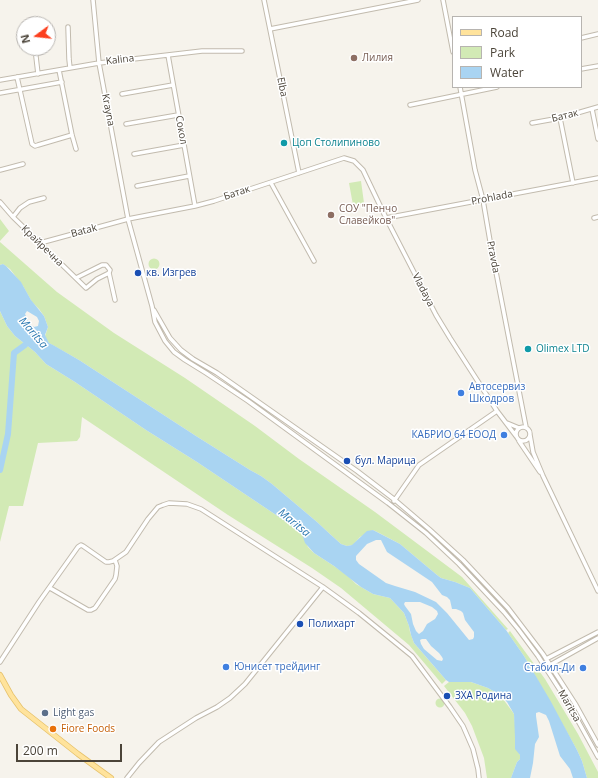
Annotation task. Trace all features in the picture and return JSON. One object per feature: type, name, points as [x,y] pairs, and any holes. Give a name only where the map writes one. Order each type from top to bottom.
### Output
[{"type":"main road","points":[[0,675],[21,709],[111,778]]},
{"type":"street","name":"Krayna","points":[[93,0],[99,63],[128,219]]},
{"type":"street","name":"Elba","points":[[264,0],[299,173]]},
{"type":"street","points":[[270,29],[418,0]]},
{"type":"street","points":[[443,0],[452,47]]},
{"type":"street","points":[[68,27],[70,68]]},
{"type":"street","points":[[582,38],[598,34]]},
{"type":"street","name":"Kalina","points":[[0,80],[99,63],[202,51],[242,51]]},
{"type":"street","name":"Сокол","points":[[168,55],[195,206]]},
{"type":"street","points":[[36,56],[38,74]]},
{"type":"street","points":[[582,69],[598,66]]},
{"type":"street","points":[[59,70],[76,149]]},
{"type":"street","points":[[17,77],[32,144],[35,146],[72,135]]},
{"type":"street","points":[[0,93],[62,82]]},
{"type":"street","points":[[122,94],[173,85]]},
{"type":"street","name":"Pravda","points":[[460,88],[526,427]]},
{"type":"street","points":[[410,105],[492,88]]},
{"type":"street","name":"Батак","points":[[532,123],[560,118],[598,107]]},
{"type":"street","points":[[592,109],[598,139]]},
{"type":"street","points":[[126,124],[178,115]]},
{"type":"street","points":[[560,118],[573,183]]},
{"type":"street","points":[[134,154],[184,145]]},
{"type":"street","name":"Батак","points":[[128,219],[214,201],[344,158]]},
{"type":"street","name":"Vladaya","points":[[344,158],[354,161],[363,170],[436,315],[497,411],[519,440],[534,466],[542,476]]},
{"type":"street","points":[[0,170],[23,164]]},
{"type":"street","points":[[137,186],[189,176]]},
{"type":"street","name":"Prohlada","points":[[386,218],[598,178]]},
{"type":"street","points":[[271,182],[314,261]]},
{"type":"street","points":[[13,217],[20,208],[29,202],[44,198]]},
{"type":"street","name":"Крайречна","points":[[0,202],[13,217],[86,288],[97,279],[109,273]]},
{"type":"street","name":"Batak","points":[[40,243],[128,219]]},
{"type":"street","name":"Maritsa","points":[[128,219],[155,322],[165,341],[174,352],[248,401],[391,505],[426,533],[459,564],[518,629],[542,662],[567,701],[598,757]]},
{"type":"street","points":[[76,278],[102,265],[106,265],[110,270],[109,273],[116,300]]},
{"type":"street","name":"Maritsa","points":[[152,306],[170,338],[181,350],[217,373],[357,471],[430,529],[463,560],[508,608],[550,664],[576,705],[598,745]]},
{"type":"street","points":[[391,505],[419,465],[497,411]]},
{"type":"street","name":"Vladaya","points":[[507,423],[519,428]]},
{"type":"street","points":[[516,436],[516,431],[519,428],[524,426],[526,427]]},
{"type":"street","name":"Vladaya","points":[[526,427],[529,430],[533,452],[542,476],[598,591]]},
{"type":"street","points":[[519,440],[526,441],[530,435]]},
{"type":"street","points":[[0,662],[72,554],[80,545],[106,562],[115,560],[126,552],[158,507],[169,503],[187,504],[201,509],[323,587],[359,613],[412,656],[463,726],[473,749],[479,778]]},
{"type":"street","points":[[50,588],[88,610],[91,610],[95,608],[115,579],[117,566],[115,560]]},
{"type":"street","points":[[127,778],[159,742],[196,718],[217,707],[230,698],[245,684],[323,587]]},
{"type":"street","points":[[542,662],[598,632]]},
{"type":"street","points":[[545,667],[598,638]]},
{"type":"green space","points":[[361,181],[364,203],[353,205],[349,183]]},
{"type":"green space","points":[[0,219],[9,231],[0,241]]},
{"type":"green space","points":[[0,242],[57,292],[114,333],[185,378],[255,426],[375,512],[462,577],[508,629],[506,630],[470,588],[441,578],[400,544],[381,534],[373,530],[360,537],[353,545],[347,546],[341,544],[317,522],[261,476],[196,436],[79,360],[49,343],[45,336],[48,327],[44,316],[32,302],[23,286],[10,269],[3,264],[0,265]]},
{"type":"green space","points":[[154,258],[158,260],[160,264],[158,268],[154,270],[150,268],[148,264],[150,260]]},
{"type":"green space","points":[[0,311],[7,326],[15,336],[35,352],[46,364],[294,527],[302,534],[308,547],[314,553],[348,576],[356,584],[373,594],[390,598],[404,613],[414,643],[446,680],[442,684],[409,645],[341,588],[228,515],[82,417],[80,437],[77,441],[38,443],[23,506],[9,506],[0,542]]},
{"type":"green space","points":[[510,631],[545,679],[578,734],[598,772],[598,778],[587,778],[577,750],[524,656],[508,633]]},
{"type":"green space","points":[[449,682],[471,682],[488,688],[500,695],[514,714],[515,744],[520,755],[520,759],[517,762],[511,778],[487,778],[484,758],[472,726],[465,713],[444,686]]},
{"type":"green space","points":[[440,698],[445,703],[440,708],[435,703]]},
{"type":"water","points":[[3,264],[6,266],[21,282],[31,300],[44,316],[48,327],[45,335],[49,343],[79,360],[196,436],[261,476],[317,522],[341,544],[347,546],[352,545],[367,531],[373,530],[400,544],[441,578],[470,588],[506,630],[524,656],[577,750],[587,778],[573,778],[570,769],[560,756],[546,715],[539,712],[536,713],[536,716],[539,737],[535,744],[530,778],[511,778],[517,762],[520,759],[520,755],[515,749],[514,714],[507,702],[500,695],[488,688],[471,682],[449,682],[446,680],[414,643],[404,613],[390,598],[373,594],[361,587],[314,553],[305,543],[302,534],[294,527],[46,364],[35,352],[15,336],[7,326],[0,311],[0,265]],"holes":[[[27,311],[37,317],[39,321],[38,326],[34,327],[30,324],[25,314]],[[376,540],[381,540],[387,552],[432,582],[442,595],[450,600],[452,609],[456,609],[463,613],[465,620],[474,632],[473,639],[469,640],[436,602],[415,592],[386,583],[359,564],[356,560],[356,556],[367,544]],[[405,602],[420,602],[432,607],[438,614],[435,619],[427,624],[423,631],[419,634],[413,624],[411,614],[404,604]],[[426,639],[442,657],[442,661],[437,660],[424,649],[420,640]]]},
{"type":"waterway","points":[[0,470],[8,434],[14,353],[30,340]]},
{"type":"place","name":"Лилия","points":[[354,58]]},
{"type":"place","name":"Цоп Столипиново","points":[[284,143]]},
{"type":"place","name":"СОУ \"Пенчо Славейков\"","points":[[331,215]]},
{"type":"place","name":"кв. Изгрев","points":[[138,273]]},
{"type":"place","name":"Olimex LTD","points":[[528,349]]},
{"type":"place","name":"Автосервиз Шкодров","points":[[461,393]]},
{"type":"place","name":"КАБРИО 64 ЕООД","points":[[504,435]]},
{"type":"place","name":"бул. Марица","points":[[347,461]]},
{"type":"place","name":"Полихарт","points":[[300,624]]},
{"type":"place","name":"Юнисет трейдинг","points":[[226,667]]},
{"type":"place","name":"Стабил-Ди","points":[[583,668]]},
{"type":"place","name":"ЗХА Родина","points":[[447,696]]},
{"type":"place","name":"Light gas","points":[[45,713]]},
{"type":"place","name":"Fiore Foods","points":[[53,729]]}]
